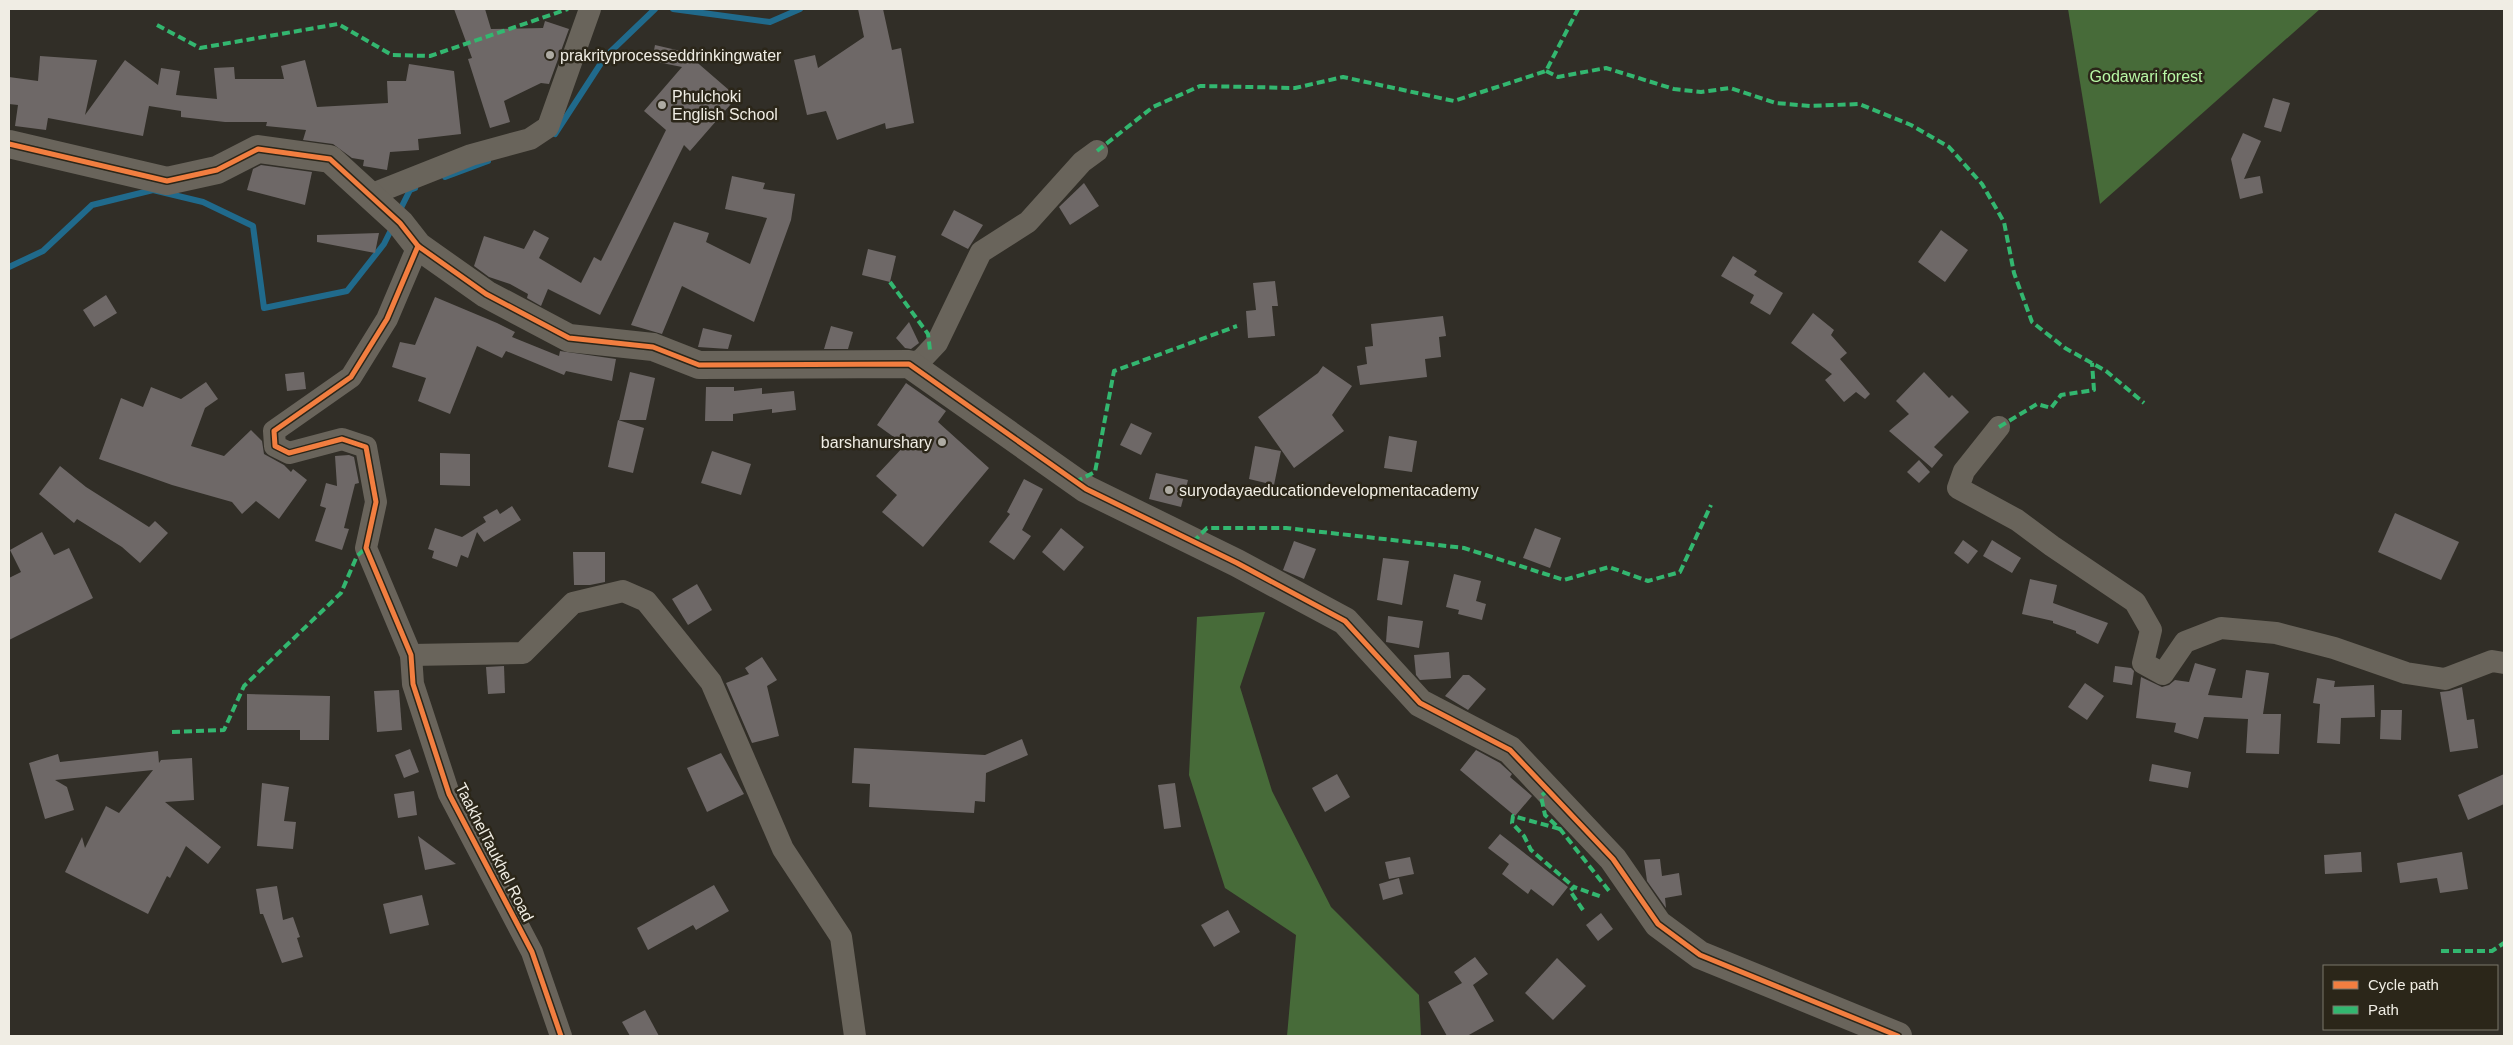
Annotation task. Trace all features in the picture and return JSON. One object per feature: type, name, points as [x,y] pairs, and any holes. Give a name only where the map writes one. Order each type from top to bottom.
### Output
[{"type":"street","points":[[384,208],[471,155],[530,139],[548,127],[590,9]]},
{"type":"street","points":[[9,144],[167,181],[217,170],[258,149],[330,159],[384,208],[418,246],[486,294],[569,338],[653,348],[699,365],[909,364],[920,360],[937,343],[981,252],[1028,222],[1082,162],[1097,151]]},
{"type":"street","name":"TaakhelTaukhel Road","points":[[418,246],[387,319],[351,378],[274,431],[275,446],[289,453],[342,439],[366,447],[376,502],[366,548],[411,655],[413,684],[449,794],[532,952],[560,1036]]},
{"type":"street","points":[[909,364],[1086,489],[1237,563],[1345,621],[1420,703],[1510,750],[1613,859],[1658,924],[1700,955],[1898,1036]]},
{"type":"street","points":[[1999,427],[1964,471],[1958,488],[2017,520],[2136,602],[2152,630],[2143,663],[2163,674],[2185,642],[2221,628],[2276,633],[2334,648],[2406,673],[2445,679],[2492,661],[2504,663]]},
{"type":"street","points":[[411,655],[523,653],[573,602],[623,591],[646,601],[711,682],[783,849],[841,937],[855,1036]]},
{"type":"green space","name":"Godawari forest","points":[[2068,9],[2320,9],[2100,204]]},
{"type":"green space","points":[[1265,612],[1240,687],[1272,791],[1331,907],[1419,995],[1421,1036],[1287,1036],[1296,935],[1225,888],[1189,775],[1197,617]]},
{"type":"building","points":[[454,9],[485,9],[491,29],[543,28],[545,21],[569,29],[549,84],[541,83],[504,101],[510,122],[490,128],[468,59],[472,58]]},
{"type":"building","points":[[858,9],[883,9],[892,50],[901,48],[914,123],[886,129],[885,123],[837,140],[826,111],[807,115],[794,60],[815,55],[818,68],[864,37]]},
{"type":"building","points":[[655,45],[685,52],[737,97],[690,151],[684,145],[600,315],[548,289],[541,306],[527,298],[528,294],[510,284],[489,277],[474,266],[484,236],[524,249],[534,230],[549,238],[539,258],[581,283],[594,257],[601,261],[666,130],[644,111],[682,67],[652,61]]},
{"type":"building","points":[[40,56],[97,60],[85,115],[125,60],[158,85],[161,68],[180,71],[176,95],[217,99],[214,68],[234,67],[235,79],[284,79],[281,66],[305,60],[317,107],[388,103],[387,81],[406,81],[409,64],[454,71],[461,134],[418,139],[419,150],[390,152],[387,170],[363,166],[364,160],[352,158],[333,144],[303,140],[306,130],[266,126],[267,122],[225,122],[181,117],[181,111],[149,106],[143,136],[48,118],[46,130],[15,126],[18,105],[9,104],[9,77],[38,81]]},
{"type":"building","points":[[2273,98],[2290,103],[2281,132],[2264,127]]},
{"type":"building","points":[[2243,133],[2261,141],[2244,179],[2260,176],[2263,193],[2240,199],[2231,159]]},
{"type":"building","points":[[261,165],[312,172],[305,205],[247,190],[253,169]]},
{"type":"building","points":[[732,176],[765,183],[763,189],[795,194],[791,220],[754,322],[682,286],[662,334],[631,325],[674,222],[709,233],[706,242],[750,264],[767,218],[725,209]]},
{"type":"building","points":[[1084,183],[1099,206],[1070,225],[1059,207]]},
{"type":"building","points":[[954,210],[983,225],[968,249],[941,235]]},
{"type":"building","points":[[1941,230],[1968,250],[1945,282],[1918,262]]},
{"type":"building","points":[[379,233],[375,253],[317,242],[317,235]]},
{"type":"building","points":[[868,249],[896,256],[890,282],[862,275]]},
{"type":"building","points":[[1733,256],[1757,271],[1754,275],[1783,293],[1770,315],[1750,303],[1754,295],[1721,276]]},
{"type":"building","points":[[1275,281],[1278,306],[1272,306],[1275,336],[1248,338],[1246,311],[1256,310],[1253,283]]},
{"type":"building","points":[[106,295],[117,313],[94,327],[83,310]]},
{"type":"building","points":[[435,297],[497,323],[515,332],[512,337],[559,356],[560,351],[616,359],[612,381],[566,371],[564,375],[506,351],[502,358],[477,346],[450,414],[418,401],[426,378],[392,367],[400,342],[415,345]]},
{"type":"building","points":[[1813,313],[1834,330],[1831,335],[1847,353],[1840,359],[1870,394],[1865,399],[1856,392],[1844,402],[1825,380],[1832,374],[1791,343]]},
{"type":"building","points":[[1443,316],[1446,336],[1439,337],[1441,357],[1425,359],[1427,377],[1360,385],[1357,366],[1367,364],[1365,347],[1373,346],[1371,324]]},
{"type":"building","points":[[909,322],[919,343],[911,349],[905,348],[896,338]]},
{"type":"building","points":[[831,326],[853,332],[848,349],[824,349]]},
{"type":"building","points":[[703,328],[732,335],[728,349],[698,347]]},
{"type":"building","points":[[1323,366],[1352,386],[1332,415],[1344,431],[1294,468],[1258,417],[1318,373]]},
{"type":"building","points":[[304,372],[306,389],[287,391],[285,374]]},
{"type":"building","points":[[630,372],[655,378],[646,420],[619,420]]},
{"type":"building","points":[[1924,372],[1949,398],[1952,395],[1969,412],[1934,447],[1943,455],[1932,468],[1889,431],[1909,414],[1896,401]]},
{"type":"building","points":[[206,382],[218,399],[205,408],[191,446],[224,456],[251,430],[262,441],[264,454],[284,465],[291,472],[293,469],[307,480],[279,519],[256,501],[242,514],[232,502],[172,485],[99,459],[121,398],[143,407],[151,387],[181,399]]},
{"type":"building","points":[[906,383],[946,411],[938,422],[989,468],[923,547],[882,512],[897,495],[876,476],[905,445],[877,425]]},
{"type":"building","points":[[706,387],[734,387],[734,391],[762,388],[762,394],[794,391],[796,410],[772,413],[772,409],[733,414],[733,421],[705,421]]},
{"type":"building","points":[[618,420],[644,428],[633,473],[608,467]]},
{"type":"building","points":[[1131,423],[1152,433],[1141,455],[1120,445]]},
{"type":"building","points":[[1389,436],[1417,441],[1412,472],[1384,468]]},
{"type":"building","points":[[1255,446],[1281,451],[1274,485],[1249,479]]},
{"type":"building","points":[[712,451],[751,464],[741,495],[701,483]]},
{"type":"building","points":[[440,453],[470,454],[470,486],[440,485]]},
{"type":"building","points":[[349,455],[354,457],[359,483],[355,484],[344,528],[349,529],[342,550],[315,541],[326,508],[320,506],[326,483],[337,486],[335,456]]},
{"type":"building","points":[[1919,460],[1930,472],[1919,483],[1907,472]]},
{"type":"building","points":[[60,466],[86,487],[149,527],[155,521],[168,533],[140,563],[122,547],[77,519],[74,523],[39,494]]},
{"type":"building","name":"suryodayaeducationdevelopmentacademy","points":[[1156,473],[1188,480],[1181,507],[1149,499]]},
{"type":"building","points":[[1024,479],[1043,489],[1022,530],[1031,536],[1014,560],[989,542],[1010,514],[1007,512]]},
{"type":"building","points":[[512,506],[521,520],[484,542],[477,532],[468,558],[461,555],[457,567],[432,558],[434,551],[428,549],[435,528],[462,537],[486,522],[483,517],[497,509],[500,514]]},
{"type":"building","points":[[2395,513],[2459,542],[2441,580],[2378,552]]},
{"type":"building","points":[[1061,528],[1084,547],[1064,571],[1042,552]]},
{"type":"building","points":[[1535,528],[1561,538],[1550,568],[1523,558]]},
{"type":"building","points":[[42,532],[54,555],[69,548],[93,598],[9,640],[9,578],[21,572],[10,550]]},
{"type":"building","points":[[1963,540],[1978,551],[1968,564],[1954,553]]},
{"type":"building","points":[[1992,540],[2021,558],[2012,573],[1983,556]]},
{"type":"building","points":[[1294,541],[1316,549],[1304,579],[1283,570]]},
{"type":"building","points":[[573,552],[605,552],[605,582],[590,585],[574,585]]},
{"type":"building","points":[[1383,558],[1409,561],[1402,605],[1377,600]]},
{"type":"building","points":[[1454,574],[1481,581],[1476,601],[1486,604],[1482,620],[1458,614],[1459,610],[1446,607]]},
{"type":"building","points":[[2030,579],[2057,585],[2053,603],[2108,623],[2098,644],[2076,633],[2076,631],[2053,623],[2053,621],[2022,614]]},
{"type":"building","points":[[697,584],[712,610],[688,625],[672,599]]},
{"type":"building","points":[[1388,616],[1423,621],[1419,648],[1386,642]]},
{"type":"building","points":[[1449,652],[1451,678],[1420,680],[1416,675],[1414,655]]},
{"type":"building","points":[[762,657],[777,680],[767,686],[779,736],[752,743],[726,683],[749,674],[745,668]]},
{"type":"building","points":[[2195,663],[2216,669],[2208,695],[2242,698],[2246,670],[2269,673],[2263,714],[2281,714],[2279,754],[2246,753],[2248,719],[2204,717],[2198,739],[2174,732],[2176,723],[2136,718],[2141,677],[2162,687],[2169,685],[2175,680],[2189,682]]},
{"type":"building","points":[[504,666],[505,693],[488,694],[486,667]]},
{"type":"building","points":[[2115,666],[2131,668],[2134,671],[2132,685],[2113,682]]},
{"type":"building","points":[[1463,675],[1469,675],[1486,689],[1468,710],[1445,696]]},
{"type":"building","points":[[2317,678],[2335,681],[2334,687],[2374,685],[2375,717],[2341,718],[2340,744],[2317,743],[2320,704],[2313,703]]},
{"type":"building","points":[[2085,683],[2104,696],[2087,720],[2068,707]]},
{"type":"building","points":[[2462,687],[2467,720],[2474,719],[2478,748],[2450,752],[2440,692]]},
{"type":"building","points":[[399,690],[402,730],[377,732],[374,691]]},
{"type":"building","points":[[247,694],[330,696],[329,740],[300,740],[300,730],[247,730]]},
{"type":"building","points":[[2381,710],[2402,710],[2401,740],[2380,739]]},
{"type":"building","points":[[1022,739],[1028,755],[986,773],[985,802],[975,801],[974,813],[869,807],[870,784],[852,783],[854,748],[985,755]]},
{"type":"building","points":[[410,749],[419,772],[404,778],[395,755]]},
{"type":"building","points":[[1476,750],[1500,763],[1512,774],[1510,777],[1532,796],[1515,816],[1460,770]]},
{"type":"building","points":[[158,751],[159,763],[161,760],[192,758],[194,800],[165,802],[221,847],[208,864],[186,846],[170,878],[167,876],[148,914],[65,872],[82,837],[85,848],[106,806],[119,813],[153,770],[55,780],[67,787],[74,810],[45,819],[29,763],[58,754],[60,762]]},
{"type":"building","points":[[721,753],[744,794],[707,812],[687,768]]},
{"type":"building","points":[[2152,764],[2191,772],[2188,788],[2149,781]]},
{"type":"building","points":[[1337,774],[1350,797],[1325,812],[1312,788]]},
{"type":"building","points":[[2504,774],[2504,804],[2468,820],[2458,795]]},
{"type":"building","points":[[262,783],[289,787],[284,821],[296,822],[293,849],[257,846]]},
{"type":"building","points":[[1175,783],[1181,827],[1164,829],[1158,785]]},
{"type":"building","points":[[414,791],[417,815],[398,818],[394,794]]},
{"type":"building","points":[[1500,834],[1568,887],[1553,906],[1531,889],[1528,894],[1502,874],[1509,864],[1488,848]]},
{"type":"building","points":[[418,836],[456,864],[425,870]]},
{"type":"building","points":[[2361,852],[2362,872],[2325,874],[2324,855]]},
{"type":"building","points":[[2462,852],[2468,889],[2440,893],[2437,878],[2400,883],[2397,863]]},
{"type":"building","points":[[1410,857],[1414,874],[1389,879],[1385,862]]},
{"type":"building","points":[[1660,859],[1662,876],[1679,873],[1682,895],[1665,898],[1666,908],[1647,881],[1644,860]]},
{"type":"building","points":[[1399,878],[1403,894],[1383,900],[1379,884]]},
{"type":"building","points":[[714,885],[729,911],[696,930],[693,925],[648,950],[637,928]]},
{"type":"building","points":[[277,886],[283,920],[293,917],[300,937],[297,938],[303,957],[282,963],[263,914],[260,914],[256,889]]},
{"type":"building","points":[[422,895],[429,925],[390,934],[383,904]]},
{"type":"building","points":[[1228,910],[1240,932],[1214,947],[1201,925]]},
{"type":"building","points":[[1601,913],[1613,929],[1598,941],[1586,925]]},
{"type":"building","points":[[1475,957],[1488,974],[1473,985],[1494,1021],[1467,1036],[1447,1036],[1428,1002],[1462,983],[1454,972]]},
{"type":"building","points":[[1557,958],[1586,986],[1553,1020],[1525,993]]},
{"type":"building","points":[[645,1010],[659,1036],[630,1036],[622,1022]]},
{"type":"waterway","points":[[555,134],[605,57],[655,9]]},
{"type":"waterway","points":[[673,9],[770,22],[800,9]]},
{"type":"waterway","points":[[445,177],[488,161]]},
{"type":"waterway","points":[[399,212],[410,190],[415,188]]},
{"type":"waterway","points":[[9,267],[43,251],[92,205],[153,190],[203,202],[253,226],[264,308],[347,291],[384,244],[393,226]]},
{"type":"marked path","points":[[157,25],[200,48],[338,24],[392,55],[430,56],[568,9]]},
{"type":"marked path","points":[[1097,151],[1153,107],[1200,86],[1295,88],[1343,77],[1454,101],[1546,71],[1578,9]]},
{"type":"marked path","points":[[1546,71],[1558,77],[1606,68],[1674,89],[1701,92],[1730,88],[1776,103],[1810,106],[1859,104],[1911,125],[1949,147],[1982,184],[2004,222],[2014,273],[2032,322],[2065,348],[2106,371],[2144,403]]},
{"type":"marked path","points":[[890,282],[928,334],[930,350]]},
{"type":"marked path","points":[[1075,482],[1095,472],[1114,371],[1237,326]]},
{"type":"marked path","points":[[1999,427],[2037,404],[2051,408],[2061,395],[2094,390],[2092,363]]},
{"type":"marked path","points":[[1193,542],[1207,528],[1286,528],[1464,548],[1564,580],[1609,567],[1648,581],[1680,572],[1711,505]]},
{"type":"marked path","points":[[172,732],[224,730],[244,686],[341,593],[357,556],[366,548]]},
{"type":"marked path","points":[[1548,790],[1541,796],[1545,815],[1560,829],[1609,891]]},
{"type":"marked path","points":[[1560,829],[1513,816],[1512,823],[1524,836],[1531,850],[1574,887]]},
{"type":"marked path","points":[[1583,910],[1570,891],[1574,887],[1602,897]]},
{"type":"marked path","points":[[2441,951],[2492,951],[2504,943]]},
{"type":"cycle path","points":[[9,144],[167,181],[217,170],[258,149],[330,159],[400,223],[418,246],[486,294],[569,338],[653,347],[699,365],[909,364],[1086,489],[1237,563],[1345,621],[1420,703],[1510,750],[1613,859],[1658,924],[1700,955],[1898,1036]]},
{"type":"cycle path","points":[[418,246],[387,319],[351,377],[274,431],[275,446],[289,453],[342,439],[366,447],[376,502],[366,548],[411,655],[413,684],[449,794],[532,952],[561,1036]]},
{"type":"place","name":"prakrityprocesseddrinkingwater","points":[[550,55]]},
{"type":"place","name":"Phulchoki English School","points":[[662,105]]},
{"type":"place","name":"barshanurshary","points":[[942,442]]},
{"type":"place","name":"suryodayaeducationdevelopmentacademy","points":[[1169,490]]}]
